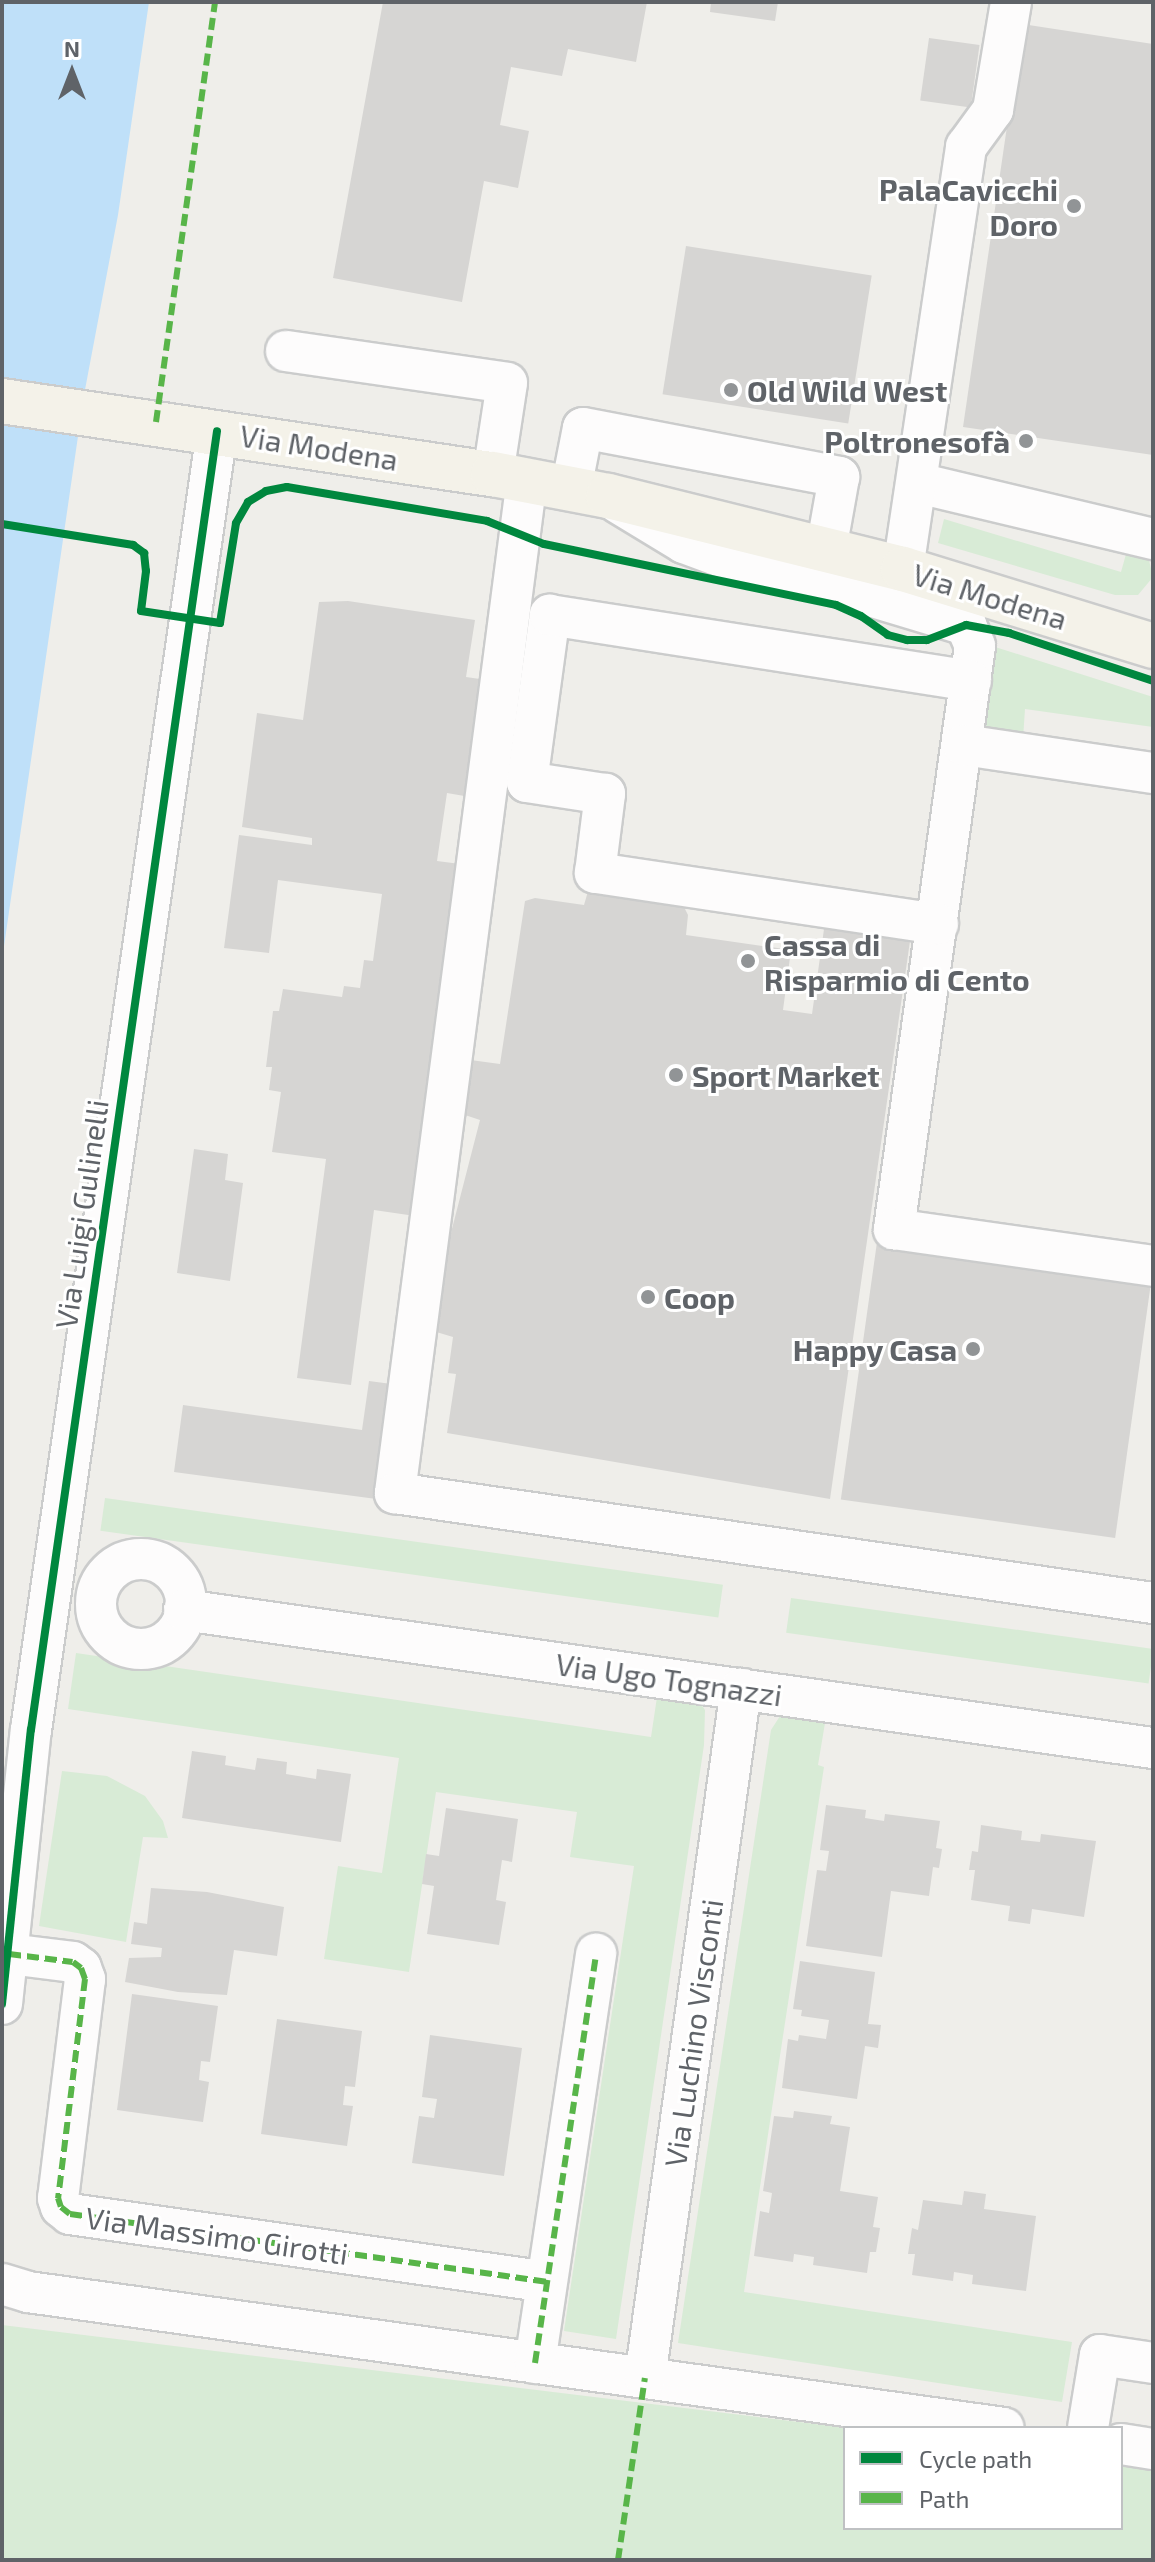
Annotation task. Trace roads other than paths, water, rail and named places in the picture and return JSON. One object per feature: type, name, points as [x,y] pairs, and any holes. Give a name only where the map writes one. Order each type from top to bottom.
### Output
[{"type":"main road","name":"Via Modena","points":[[2,401],[510,476],[590,492],[903,569],[1153,646]]},
{"type":"street","points":[[903,569],[966,147],[993,110],[1011,2]]},
{"type":"street","points":[[286,351],[507,383],[510,476],[395,1493],[1153,1603]]},
{"type":"street","points":[[826,550],[839,477],[583,428],[590,492],[684,543],[727,559],[817,580],[966,625],[975,646],[971,681],[894,1229],[1153,1266]]},
{"type":"street","name":"Via Luigi Gulinelli","points":[[2,2004],[31,1730],[217,431]]},
{"type":"street","points":[[918,483],[1153,539]]},
{"type":"street","points":[[938,924],[595,873],[605,794],[527,782],[550,615],[971,681]]},
{"type":"street","points":[[964,734],[1153,773]]},
{"type":"street","name":"Via Ugo Tognazzi","points":[[184,1610],[1153,1748]]},
{"type":"street","name":"Via Luchino Visconti","points":[[645,2378],[741,1689]]},
{"type":"street","name":"Via Massimo Girotti","points":[[9,1954],[73,1962],[81,1968],[85,1979],[59,2187],[61,2207],[70,2214],[546,2282]]},
{"type":"street","points":[[535,2363],[596,1954]]},
{"type":"street","points":[[2,2284],[28,2292],[990,2426]]},
{"type":"street","points":[[1088,2426],[1100,2355],[1153,2363]]},
{"type":"street","points":[[1123,2444],[1153,2449]]},
{"type":"water","points":[[2,2],[149,2],[118,215],[84,395],[2,960]]},
{"type":"place","name":"PalaCavicchi Doro","points":[[1074,206]]},
{"type":"place","name":"Old Wild West","points":[[731,390]]},
{"type":"place","name":"Poltronesofà","points":[[1026,441]]},
{"type":"place","name":"Cassa di Risparmio di Cento","points":[[748,961]]},
{"type":"place","name":"Sport Market","points":[[676,1075]]},
{"type":"place","name":"Coop","points":[[648,1297]]},
{"type":"place","name":"Happy Casa","points":[[973,1349]]}]
